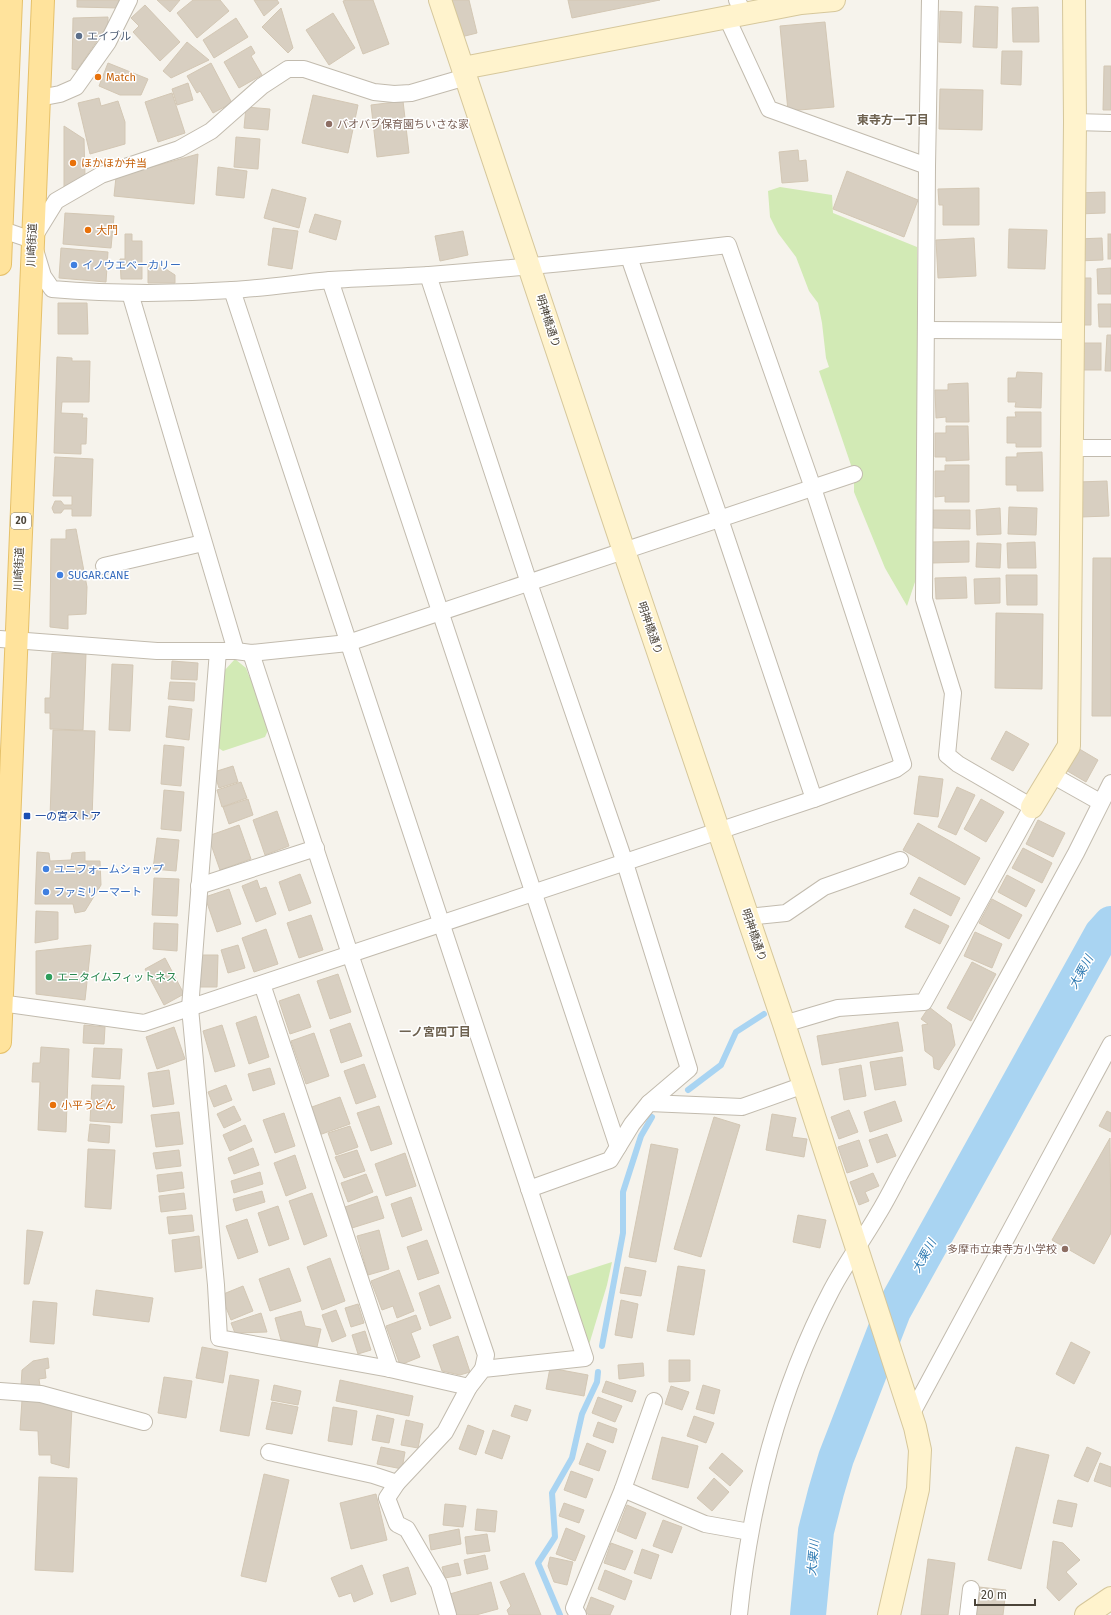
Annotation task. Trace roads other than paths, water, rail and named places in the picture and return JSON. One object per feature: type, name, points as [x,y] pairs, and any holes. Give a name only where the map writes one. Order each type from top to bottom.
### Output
[{"type":"main road","points":[[0,264],[11,0]]},
{"type":"main road","name":"川崎街道","points":[[0,1042],[8,640],[32,240],[43,0]]},
{"type":"street","points":[[38,98],[60,94],[76,87],[108,42],[129,0]]},
{"type":"street","name":"明神橋通り","points":[[440,0],[784,1024],[911,1410],[920,1450],[918,1490],[889,1615]]},
{"type":"street","points":[[1,1004],[144,1023],[814,799],[896,769],[903,764],[814,488],[728,246],[530,266],[428,275],[330,280],[232,290],[94,293],[52,289],[43,276],[32,240],[56,202],[101,175],[179,150],[211,131],[262,86],[288,69],[304,69],[374,92],[394,94],[411,93],[464,72],[736,11],[834,0]]},
{"type":"street","points":[[930,0],[927,166],[924,598],[953,693],[947,755],[958,764],[1032,807]]},
{"type":"street","points":[[784,1024],[838,1008],[924,1002],[1032,807],[1069,746],[1075,122],[1074,0]]},
{"type":"street","points":[[736,11],[769,109],[927,166]]},
{"type":"street","points":[[1075,122],[1111,123]]},
{"type":"street","points":[[1,229],[32,240]]},
{"type":"street","points":[[629,257],[720,519],[814,799]]},
{"type":"street","points":[[428,275],[529,583],[625,863],[689,1070],[649,1103],[632,1124],[610,1160],[529,1189]]},
{"type":"street","points":[[330,280],[618,1147]]},
{"type":"street","points":[[232,290],[585,1358],[483,1369]]},
{"type":"street","points":[[130,293],[203,543],[316,848],[350,954],[486,1355],[483,1369],[469,1387],[445,1432],[396,1483],[387,1498],[397,1524],[407,1529],[439,1584],[448,1615]]},
{"type":"street","points":[[927,330],[1073,331]]},
{"type":"street","points":[[1071,448],[1111,448]]},
{"type":"street","points":[[8,640],[157,651],[244,652],[348,643],[854,474]]},
{"type":"street","points":[[104,566],[203,543]]},
{"type":"street","points":[[218,651],[190,1008],[216,1285],[219,1338],[390,1369],[469,1387]]},
{"type":"street","points":[[1052,776],[1100,802]]},
{"type":"street","points":[[739,1615],[750,1532],[766,1462],[792,1380],[802,1356],[831,1292],[858,1252],[1068,867],[1111,783]]},
{"type":"street","points":[[199,886],[316,848]]},
{"type":"street","points":[[748,918],[786,913],[824,887],[900,860]]},
{"type":"street","points":[[262,984],[390,1369]]},
{"type":"street","points":[[911,1410],[1111,1044]]},
{"type":"street","points":[[649,1103],[742,1107],[804,1086]]},
{"type":"street","points":[[0,1391],[40,1394],[144,1422]]},
{"type":"street","points":[[578,1615],[574,1608],[624,1489],[654,1401]]},
{"type":"street","points":[[270,1452],[373,1475],[396,1483]]},
{"type":"street","points":[[624,1489],[705,1524],[750,1532]]},
{"type":"street","points":[[968,1615],[971,1589]]},
{"type":"street","points":[[1086,1615],[1111,1598]]},
{"type":"waterway","name":"大栗川","points":[[808,1615],[816,1531],[826,1492],[836,1458],[893,1311],[1102,934],[1111,924]]},
{"type":"waterway","points":[[688,1090],[721,1065],[736,1032],[764,1014]]},
{"type":"waterway","points":[[602,1346],[623,1233],[623,1192],[641,1136],[652,1117]]},
{"type":"waterway","points":[[560,1615],[538,1563],[555,1537],[552,1493],[572,1458],[582,1414],[597,1382],[598,1372]]},
{"type":"place","name":"エイブル","points":[[79,36]]},
{"type":"place","name":"Match","points":[[98,77]]},
{"type":"place","name":"バオバブ保育園ちいさな家","points":[[329,124]]},
{"type":"place","name":"ほかほか弁当","points":[[73,163]]},
{"type":"place","name":"大門","points":[[88,230]]},
{"type":"place","name":"イノウエベーカリー","points":[[74,265]]},
{"type":"place","name":"SUGAR.CANE","points":[[60,575]]},
{"type":"place","name":"一の宮ストア","points":[[27,816]]},
{"type":"place","name":"ユニフォームショップ","points":[[46,869]]},
{"type":"place","name":"ファミリーマート","points":[[46,892]]},
{"type":"place","name":"エニタイムフィットネス","points":[[49,977]]},
{"type":"place","name":"小平うどん","points":[[53,1105]]},
{"type":"place","name":"多摩市立東寺方小学校","points":[[1065,1249]]},
{"type":"district","name":"東寺方一丁目","points":[[893,120]]},
{"type":"district","name":"一ノ宮四丁目","points":[[435,1032]]}]
